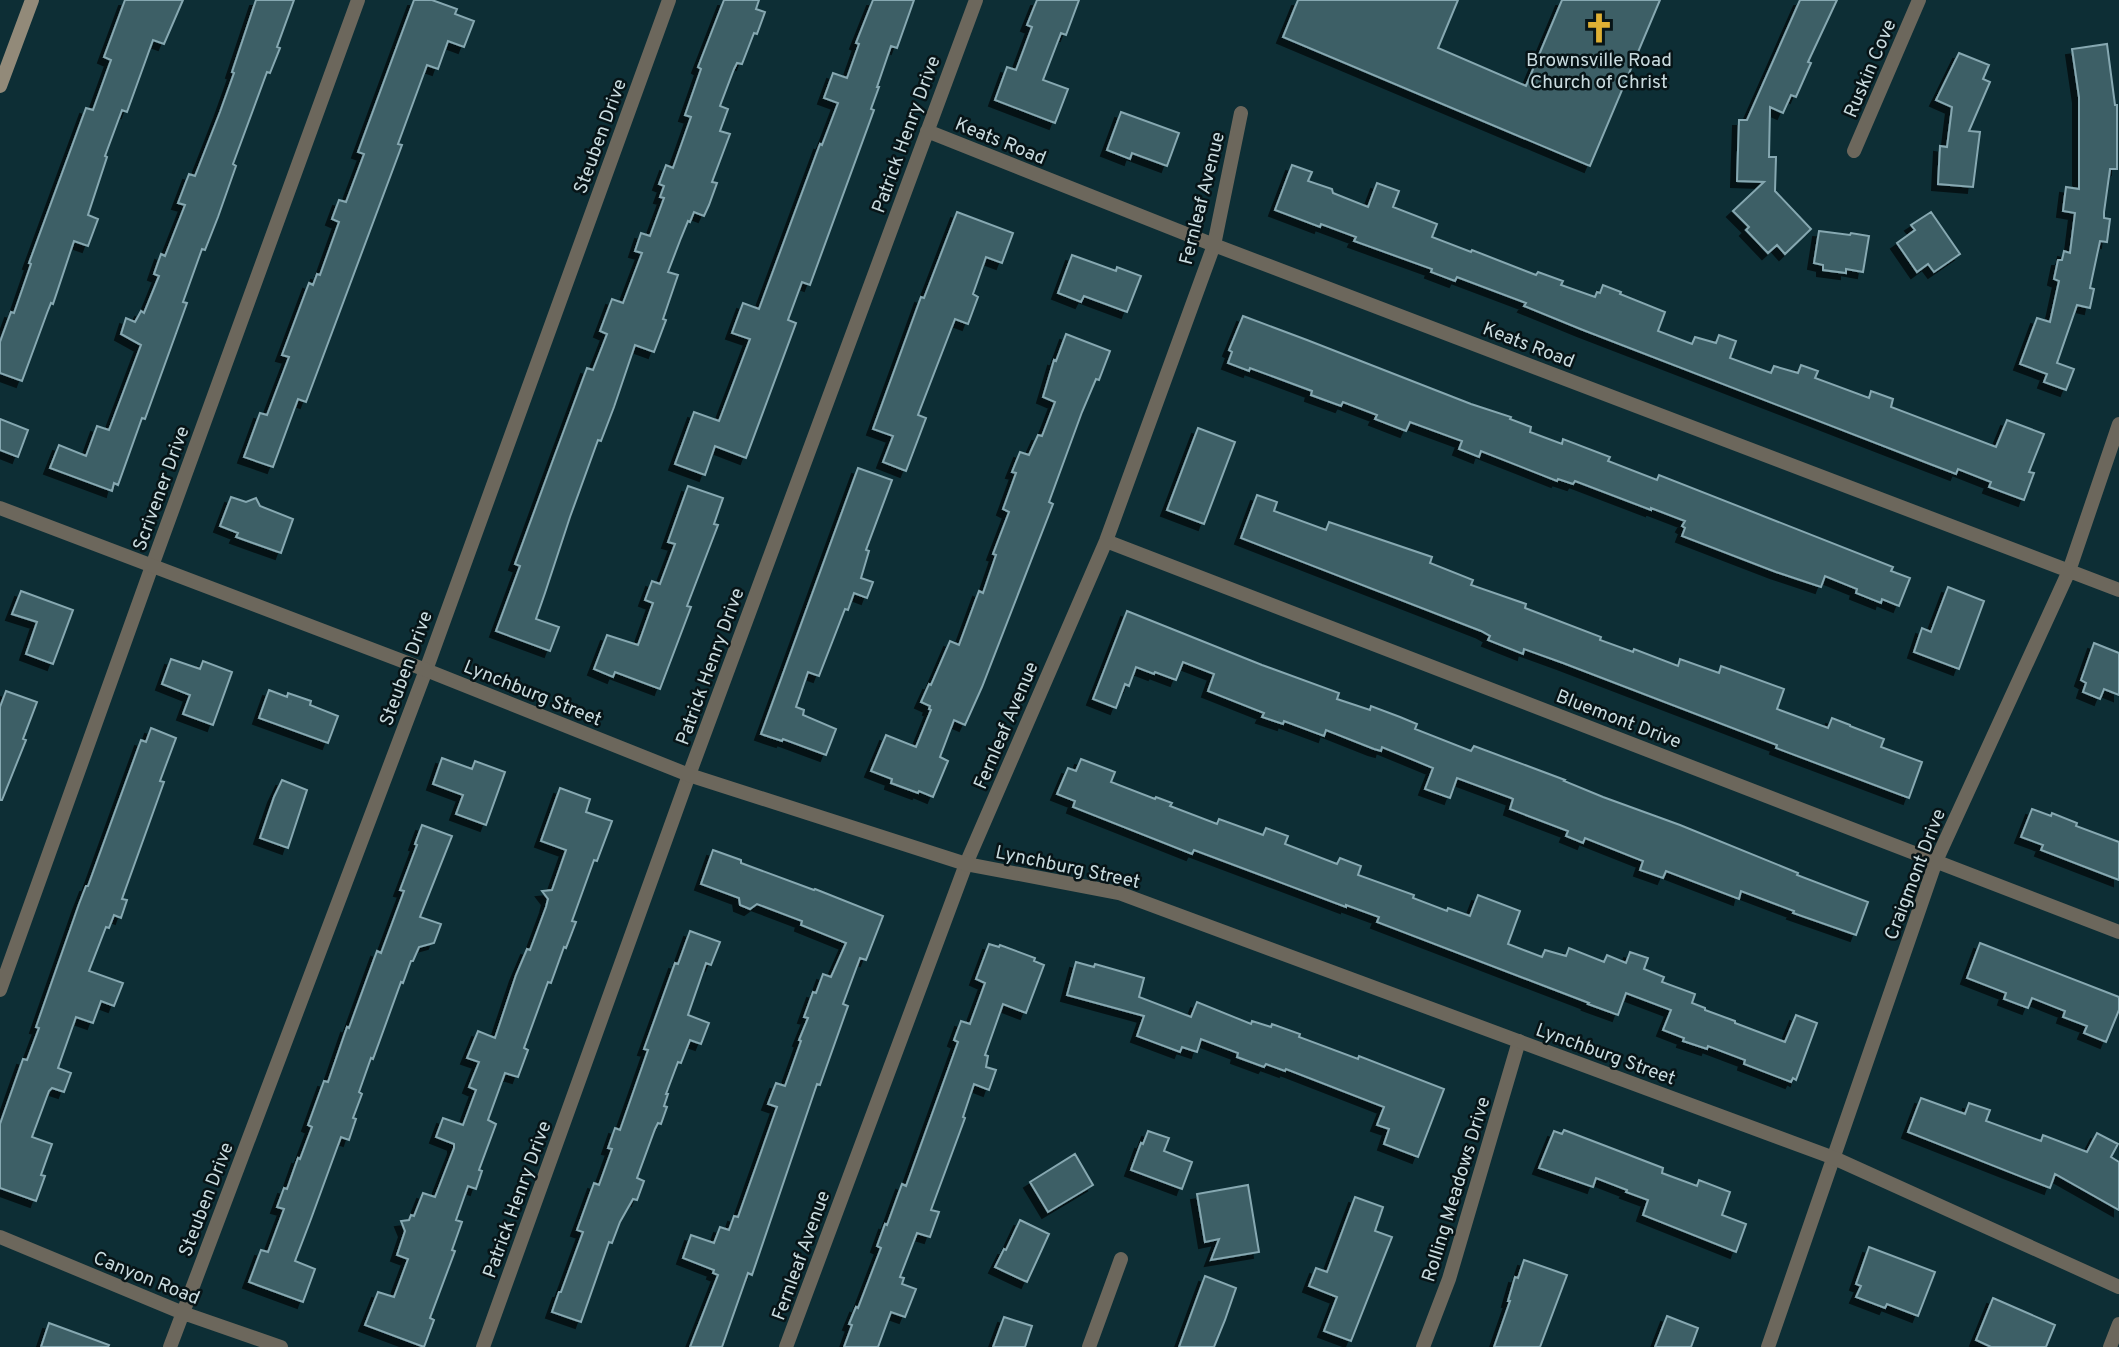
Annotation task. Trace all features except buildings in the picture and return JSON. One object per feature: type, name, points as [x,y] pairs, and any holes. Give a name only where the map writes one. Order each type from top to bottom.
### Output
[{"type":"main road","points":[[0,86],[32,0]]},
{"type":"street","name":"Scrivener Drive","points":[[0,990],[359,0]]},
{"type":"street","name":"Steuben Drive","points":[[170,1347],[426,670],[669,0]]},
{"type":"street","name":"Patrick Henry Drive","points":[[483,1347],[689,775],[976,0]]},
{"type":"street","name":"Ruskin Cove","points":[[1854,151],[1919,0]]},
{"type":"street","name":"Fernleaf Avenue","points":[[786,1347],[966,864],[1106,541],[1214,245],[1241,113]]},
{"type":"street","name":"Keats Road","points":[[927,131],[1214,245],[2119,590]]},
{"type":"street","name":"Craigmont Drive","points":[[1768,1347],[1936,861],[2069,571],[2119,424]]},
{"type":"street","name":"Lynchburg Street","points":[[0,508],[426,670],[689,775],[966,864],[1119,892],[1834,1158],[2119,1287]]},
{"type":"street","name":"Bluemont Drive","points":[[1106,541],[2119,932]]},
{"type":"street","name":"Rolling Meadows Drive","points":[[1423,1347],[1449,1279],[1519,1041]]},
{"type":"street","name":"Canyon Road","points":[[0,1237],[183,1313],[281,1347]]},
{"type":"street","points":[[1088,1347],[1121,1259]]},
{"type":"street","points":[[2110,1347],[2119,1324]]},
{"type":"place","name":"Brownsville Road Church of Christ","points":[[1599,28]]}]
